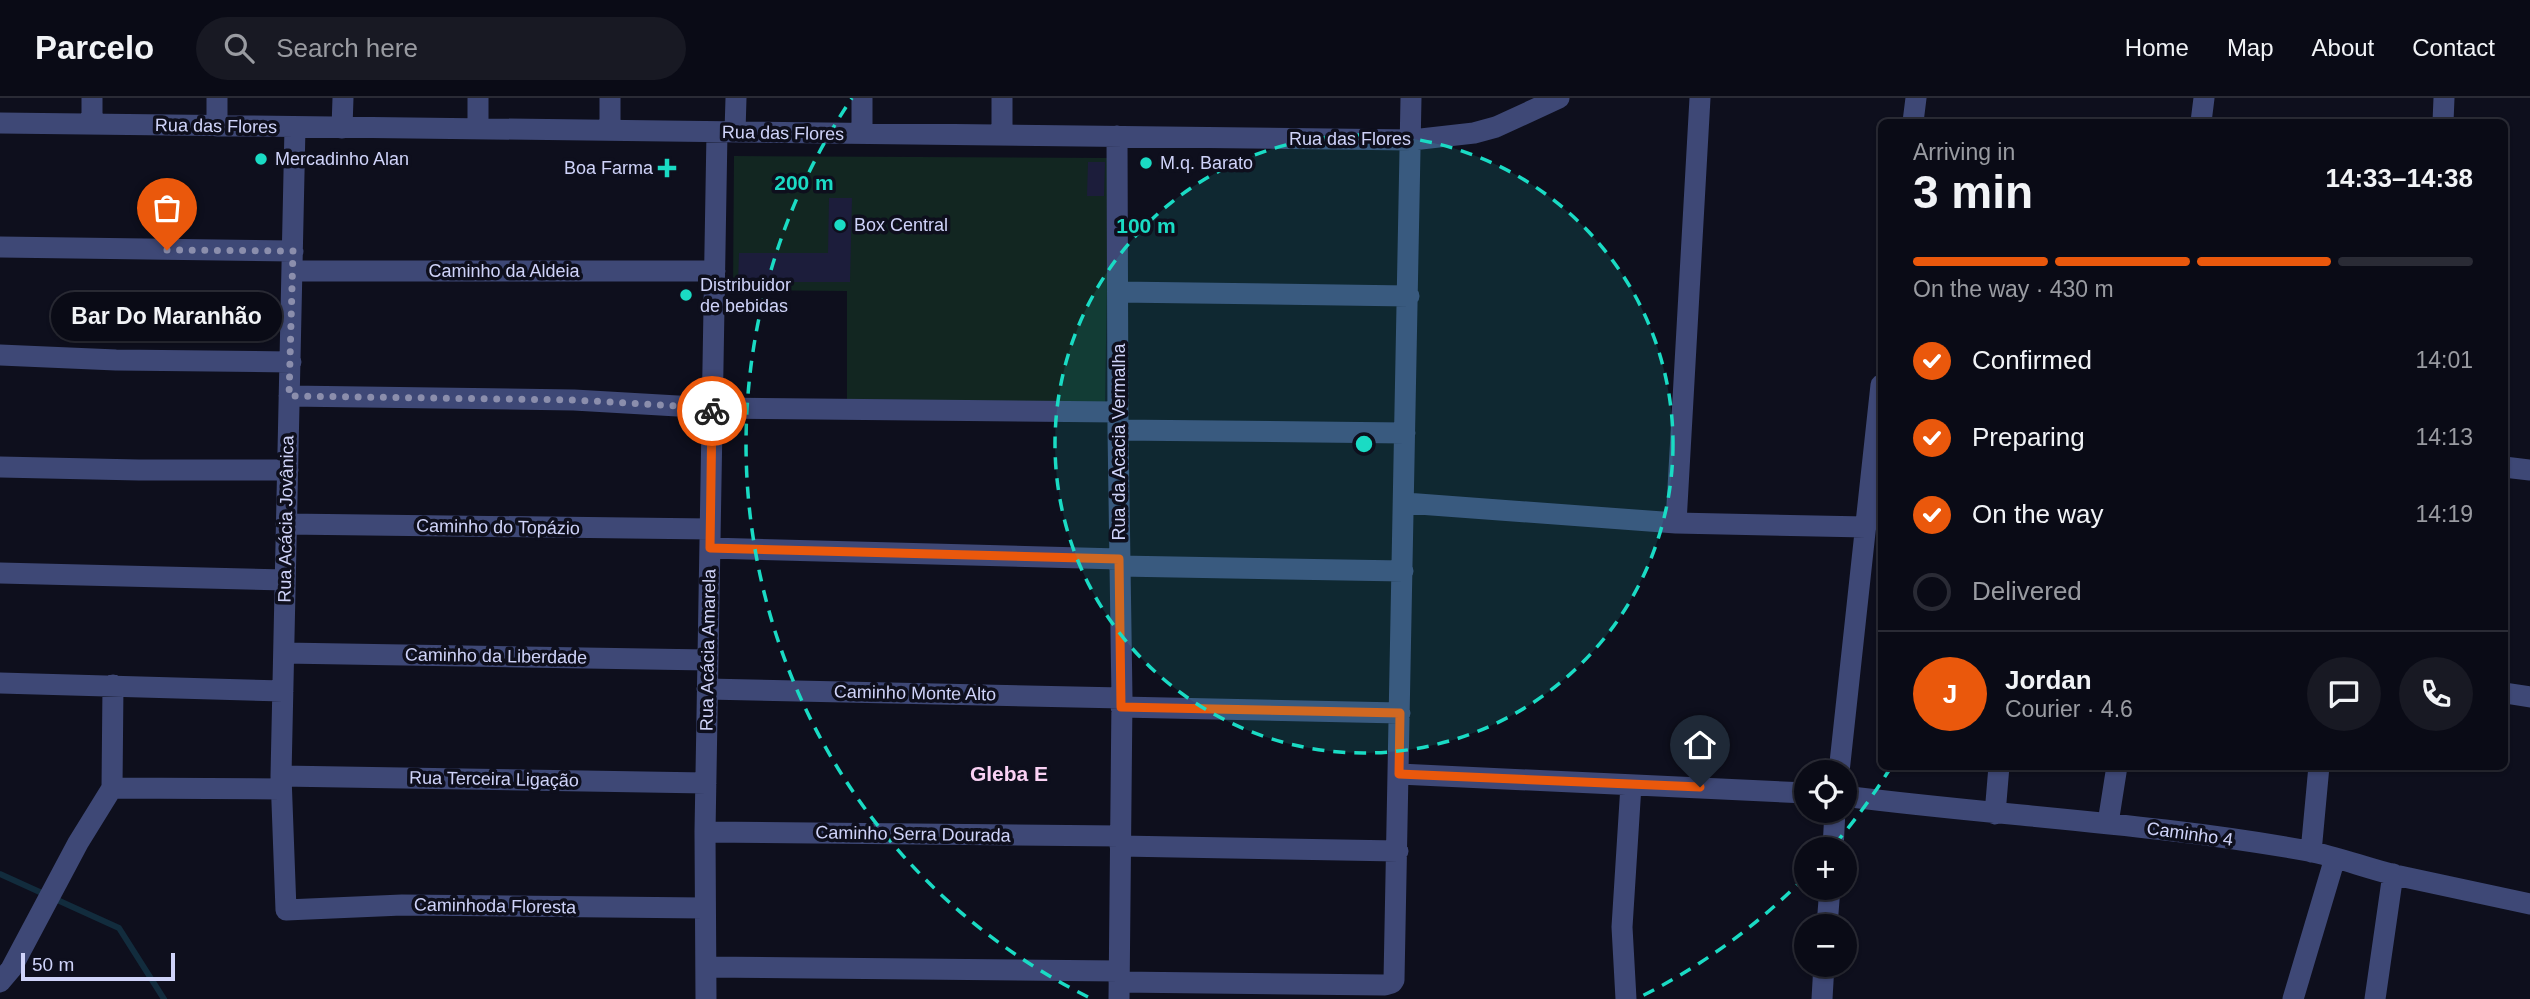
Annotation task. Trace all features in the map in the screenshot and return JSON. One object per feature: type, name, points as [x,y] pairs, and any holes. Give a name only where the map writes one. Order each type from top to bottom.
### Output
[{"type":"street","points":[[92,98],[92,124]]},
{"type":"street","points":[[217,98],[217,126]]},
{"type":"street","points":[[342,128],[343,98]]},
{"type":"street","points":[[478,98],[478,129]]},
{"type":"street","points":[[610,98],[610,130]]},
{"type":"street","name":"Rua Acácia Amarela","points":[[706,999],[704,908],[715,271],[726,132],[736,98]]},
{"type":"street","points":[[862,98],[862,133]]},
{"type":"street","points":[[1002,98],[1002,135]]},
{"type":"street","points":[[706,967],[1119,984],[1392,983],[1395,976],[1398,850],[1411,98]]},
{"type":"street","name":"Rua das Flores","points":[[0,123],[1412,140],[1474,133],[1496,127],[1559,98]]},
{"type":"street","points":[[1676,523],[1700,98]]},
{"type":"street","points":[[1913,119],[1916,98]]},
{"type":"street","points":[[2201,119],[2204,98]]},
{"type":"street","points":[[2443,119],[2444,98]]},
{"type":"street","name":"Rua Acácia Jovânica","points":[[286,910],[281,782],[295,127]]},
{"type":"street","name":"Rua da Acacia Vermalha","points":[[1117,136],[1122,703],[1119,984]]},
{"type":"street","name":"Caminho da Aldeia","points":[[0,247],[293,261],[715,271]]},
{"type":"street","points":[[1118,292],[1409,296]]},
{"type":"street","points":[[0,355],[116,360],[291,362]]},
{"type":"street","points":[[289,396],[574,400],[712,408],[1405,433]]},
{"type":"street","points":[[1840,760],[1878,413]]},
{"type":"street","points":[[0,467],[288,470]]},
{"type":"street","points":[[2508,467],[2530,470]]},
{"type":"street","points":[[1405,503],[1676,523],[1866,527]]},
{"type":"street","name":"Caminho do Topázio","points":[[286,524],[710,539],[1119,563],[1403,571]]},
{"type":"street","points":[[0,573],[285,580]]},
{"type":"street","name":"Caminho da Liberdade","points":[[284,653],[708,660]]},
{"type":"street","points":[[0,683],[283,691]]},
{"type":"street","points":[[0,982],[11,969],[78,843],[112,788],[113,685]]},
{"type":"street","name":"Caminho Monte Alto","points":[[707,689],[1400,713]]},
{"type":"street","points":[[2508,693],[2530,697]]},
{"type":"street","points":[[1994,814],[1999,770]]},
{"type":"street","points":[[2108,823],[2116,770]]},
{"type":"street","points":[[2311,852],[2319,770]]},
{"type":"street","points":[[1399,774],[1794,792]]},
{"type":"street","name":"Rua Terceira Ligação","points":[[112,788],[281,782],[706,783]]},
{"type":"street","points":[[1626,999],[1622,928],[1631,785]]},
{"type":"street","name":"Caminho 4","points":[[1857,798],[1994,814],[2108,823],[2311,852],[2393,874],[2530,904]]},
{"type":"street","name":"Caminho Serra Dourada","points":[[705,832],[1398,850]]},
{"type":"street","points":[[2292,999],[2335,858]]},
{"type":"street","points":[[2375,999],[2393,874]]},
{"type":"street","name":"Caminhoda Floresta","points":[[286,910],[402,905],[704,908]]},
{"type":"street","points":[[1822,999],[1823,977]]},
{"type":"green space","points":[[734,156],[1109,158],[1105,406],[847,403],[847,291],[733,290]]},
{"type":"building","points":[[1088,162],[1105,162],[1104,196],[1087,196]]},
{"type":"building","name":"Box Central","points":[[829,198],[852,198],[850,282],[738,282],[739,253],[828,253]]},
{"type":"waterway","points":[[0,874],[119,928],[164,999]]},
{"type":"way so far","points":[[167,250],[293,251],[289,396],[574,400],[712,408],[712,411]]},
{"type":"place","name":"Mercadinho Alan","points":[[261,159]]},
{"type":"place","name":"M.q. Barato","points":[[1146,163]]},
{"type":"place","name":"Boa Farma","points":[[667,168]]},
{"type":"place","name":"Box Central","points":[[840,225]]},
{"type":"place","name":"Bar Do Maranhão","points":[[167,250]]},
{"type":"place","name":"Distribuidor de bebidas","points":[[686,295]]},
{"type":"district","name":"Gleba E","points":[[1009,774]]},
{"type":"route","points":[[712,411],[710,548],[1119,559],[1121,707],[1400,713],[1399,774],[1700,787]]}]
